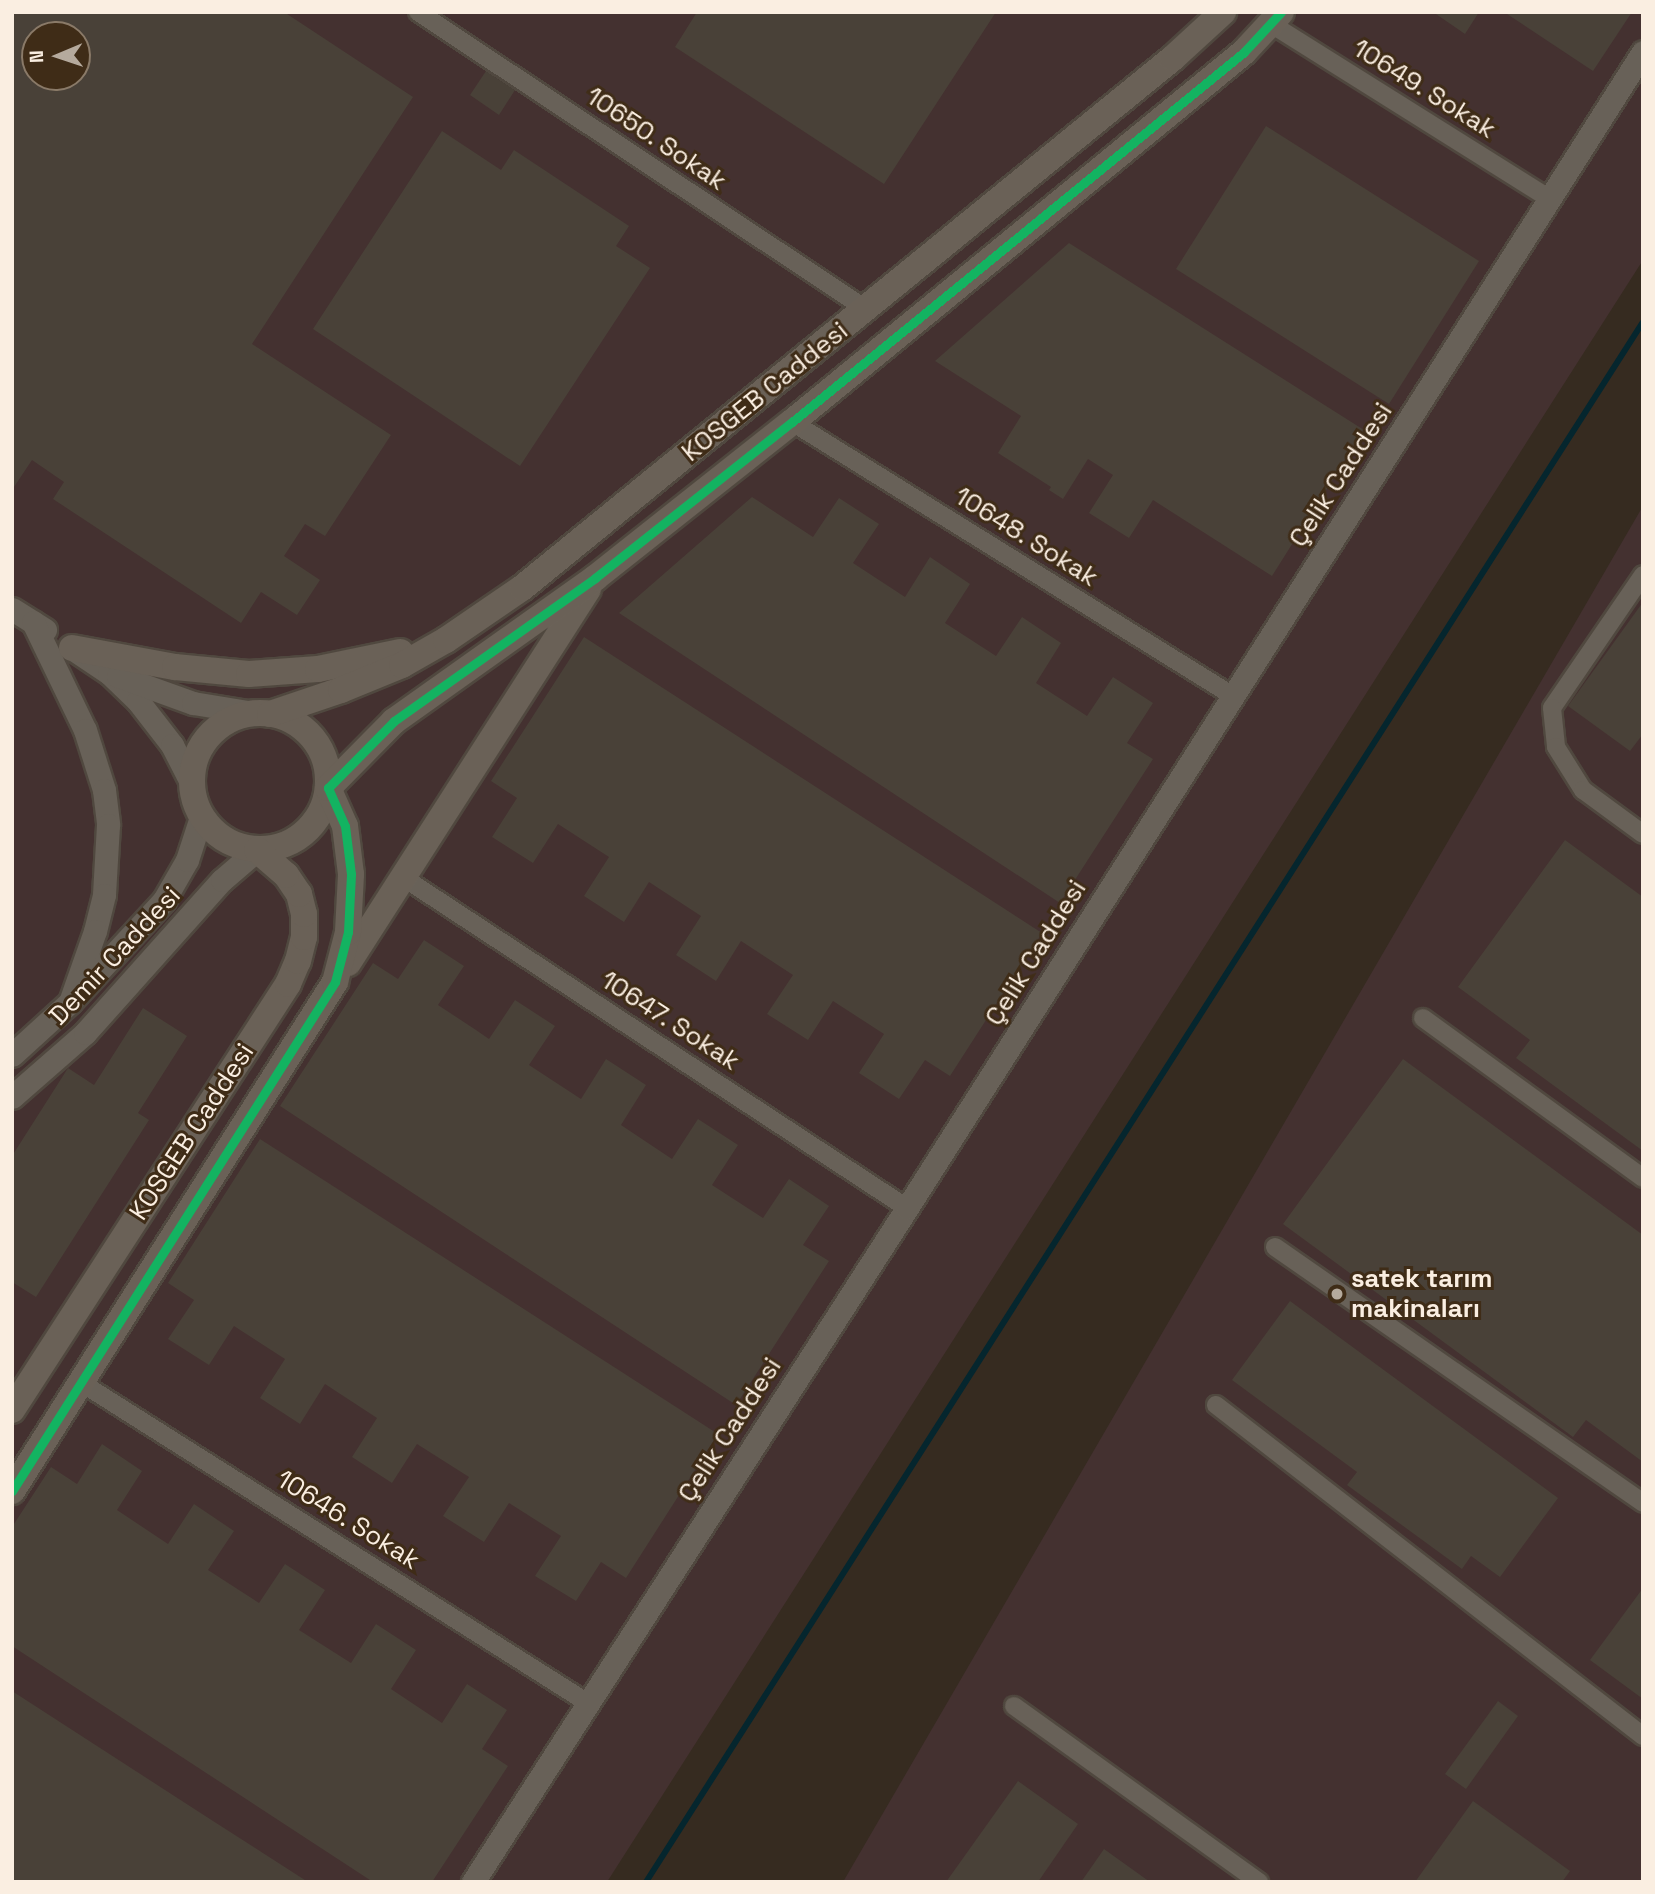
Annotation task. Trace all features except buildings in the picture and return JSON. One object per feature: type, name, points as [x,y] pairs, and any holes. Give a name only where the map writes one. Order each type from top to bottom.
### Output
[{"type":"main road","name":"KOSGEB Caddesi","points":[[262,714],[360,683],[402,665],[446,640],[566,554],[1173,58],[1223,12]]},
{"type":"main road","name":"KOSGEB Caddesi","points":[[335,982],[348,932],[351,874],[345,826],[328,788],[373,741],[413,706],[595,578],[792,422],[1235,60],[1276,18]]},
{"type":"main road","name":"KOSGEB Caddesi","points":[[12,1491],[595,578]]},
{"type":"main road","points":[[72,648],[175,667],[249,674],[338,666],[446,640]]},
{"type":"main road","points":[[262,714],[295,722],[314,740],[326,762],[328,788],[324,805],[305,833],[290,843],[257,850],[243,848],[219,837],[201,817],[192,784],[195,758],[209,736],[230,720],[262,714]]},
{"type":"main road","name":"KOSGEB Caddesi","points":[[12,1410],[280,996],[298,961],[304,937],[304,914],[299,894],[286,875],[257,850]]},
{"type":"street","name":"10650. Sokak","points":[[418,12],[866,309]]},
{"type":"street","name":"10649. Sokak","points":[[1276,18],[1550,199]]},
{"type":"street","name":"Çelik Caddesi","points":[[473,1882],[907,1208],[1643,52]]},
{"type":"street","name":"10648. Sokak","points":[[792,422],[1233,696]]},
{"type":"street","points":[[1643,575],[1552,708],[1556,747],[1583,790],[1643,834]]},
{"type":"street","points":[[12,609],[109,673],[161,729],[192,784]]},
{"type":"street","points":[[33,622],[85,730],[104,790],[108,825],[104,895],[70,1002]]},
{"type":"street","points":[[109,673],[193,704],[262,714]]},
{"type":"street","name":"Demir Caddesi","points":[[12,1055],[70,1002],[164,900],[187,860],[201,817]]},
{"type":"street","name":"Demir Caddesi","points":[[12,1097],[85,1033],[222,880],[257,850]]},
{"type":"street","name":"10647. Sokak","points":[[404,878],[907,1208]]},
{"type":"street","points":[[1423,1018],[1643,1178]]},
{"type":"street","points":[[1275,1247],[1643,1503]]},
{"type":"street","name":"10646. Sokak","points":[[80,1382],[588,1703]]},
{"type":"street","points":[[1216,1405],[1643,1736]]},
{"type":"street","points":[[1014,1706],[1258,1882]]},
{"type":"shaded area","points":[[12,12],[1643,12],[1643,260],[607,1882],[12,1882]]},
{"type":"shaded area","points":[[1643,506],[1643,1882],[843,1882]]},
{"type":"waterway","points":[[646,1882],[1643,322]]},
{"type":"transit line","points":[[12,1491],[335,982],[348,932],[351,874],[345,826],[328,788],[394,721],[595,578],[792,422],[1244,52],[1281,12]]},
{"type":"place","name":"satek tarım makinaları","points":[[1337,1294]]}]
